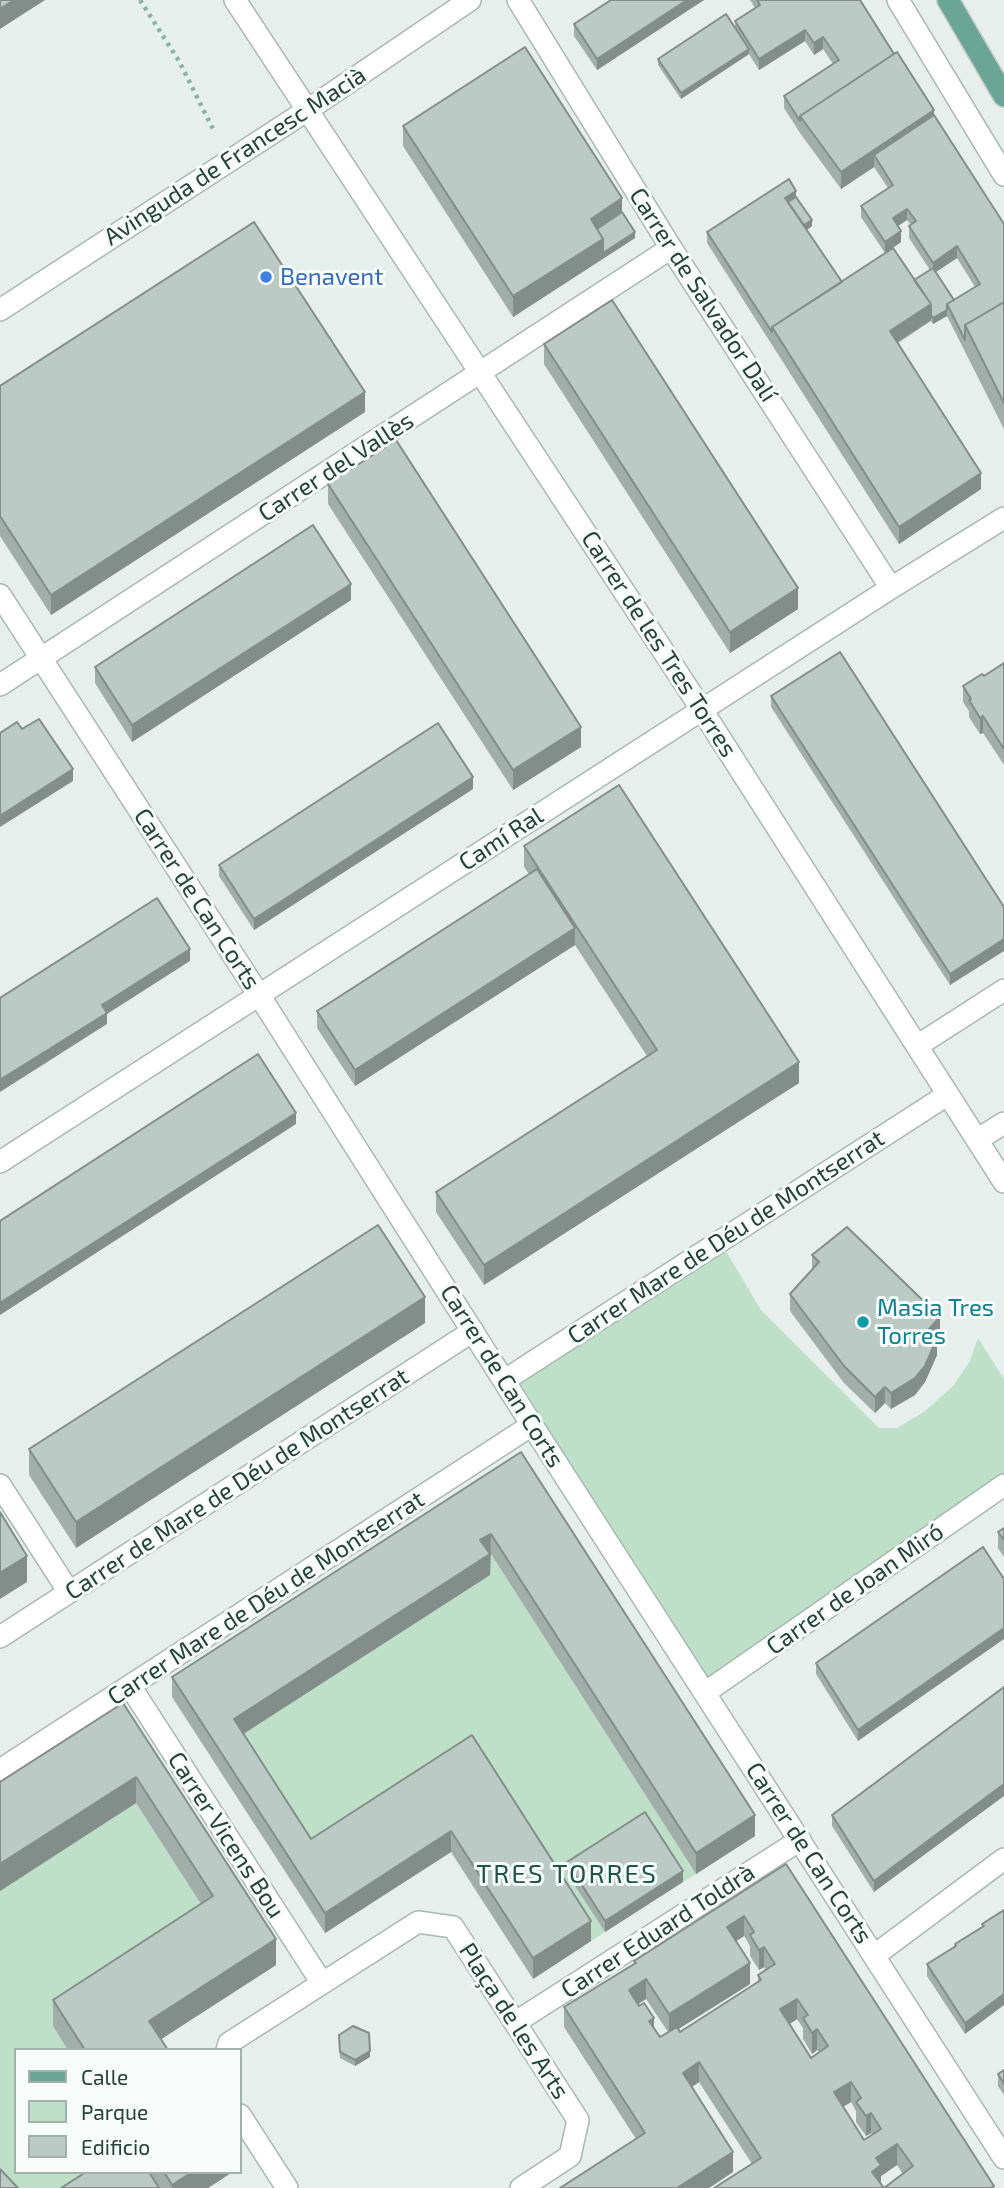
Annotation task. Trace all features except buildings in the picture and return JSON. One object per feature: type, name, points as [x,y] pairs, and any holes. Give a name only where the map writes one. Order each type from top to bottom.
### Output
[{"type":"main road","points":[[948,0],[1004,96]]},
{"type":"street","name":"Carrer de les Tres Torres","points":[[235,0],[702,710],[1004,1182]]},
{"type":"street","name":"Avinguda de Francesc Macià","points":[[0,310],[306,111],[470,0]]},
{"type":"street","name":"Carrer de Salvador Dalí","points":[[518,0],[671,248],[891,588]]},
{"type":"street","points":[[898,0],[1004,175]]},
{"type":"street","name":"Carrer del Vallès","points":[[0,685],[671,248]]},
{"type":"street","name":"Camí Ral","points":[[0,1162],[1004,518]]},
{"type":"street","name":"Carrer de Can Corts","points":[[0,595],[1004,2158]]},
{"type":"street","points":[[917,1046],[1004,990]]},
{"type":"street","name":"Carrer Mare de Déu de Montserrat","points":[[505,1380],[947,1095]]},
{"type":"street","points":[[977,1140],[1004,1123]]},
{"type":"street","name":"Carrer de Mare de Déu de Montserrat","points":[[0,1637],[473,1331]]},
{"type":"street","name":"Carrer Mare de Déu de Montserrat","points":[[0,1770],[532,1425]]},
{"type":"street","points":[[0,1485],[69,1592]]},
{"type":"street","name":"Carrer de Joan Miró","points":[[706,1692],[1004,1485]]},
{"type":"street","name":"Carrer Vicens Bou","points":[[130,1686],[321,1983]]},
{"type":"street","name":"Carrer Eduard Toldrà","points":[[516,2022],[800,1840]]},
{"type":"street","points":[[875,1955],[1004,1858]]},
{"type":"street","name":"Plaça de les Arts","points":[[228,2048],[229,2043],[418,1922],[453,1927],[578,2120],[569,2156],[521,2188]]},
{"type":"street","points":[[242,2119],[278,2185]]},
{"type":"path","points":[[141,0],[179,61],[229,161]]},
{"type":"green space","points":[[720,1241],[761,1310],[879,1428],[897,1428],[924,1412],[953,1386],[970,1361],[978,1338],[1004,1379],[1004,1485],[706,1692],[505,1380]]},
{"type":"green space","points":[[491,1554],[696,1874],[683,1882],[567,1874],[605,1932],[591,1941],[472,1756],[311,1859],[234,1740],[490,1575],[480,1560]]},
{"type":"green space","points":[[136,1803],[213,1922],[70,2048],[14,2048],[14,2174],[101,2174],[79,2188],[0,2188],[0,1891]]},
{"type":"place","name":"Benavent","points":[[266,277]]},
{"type":"place","name":"Masia Tres Torres","points":[[863,1322]]},
{"type":"district","name":"TRES TORRES","points":[[567,1874]]}]
